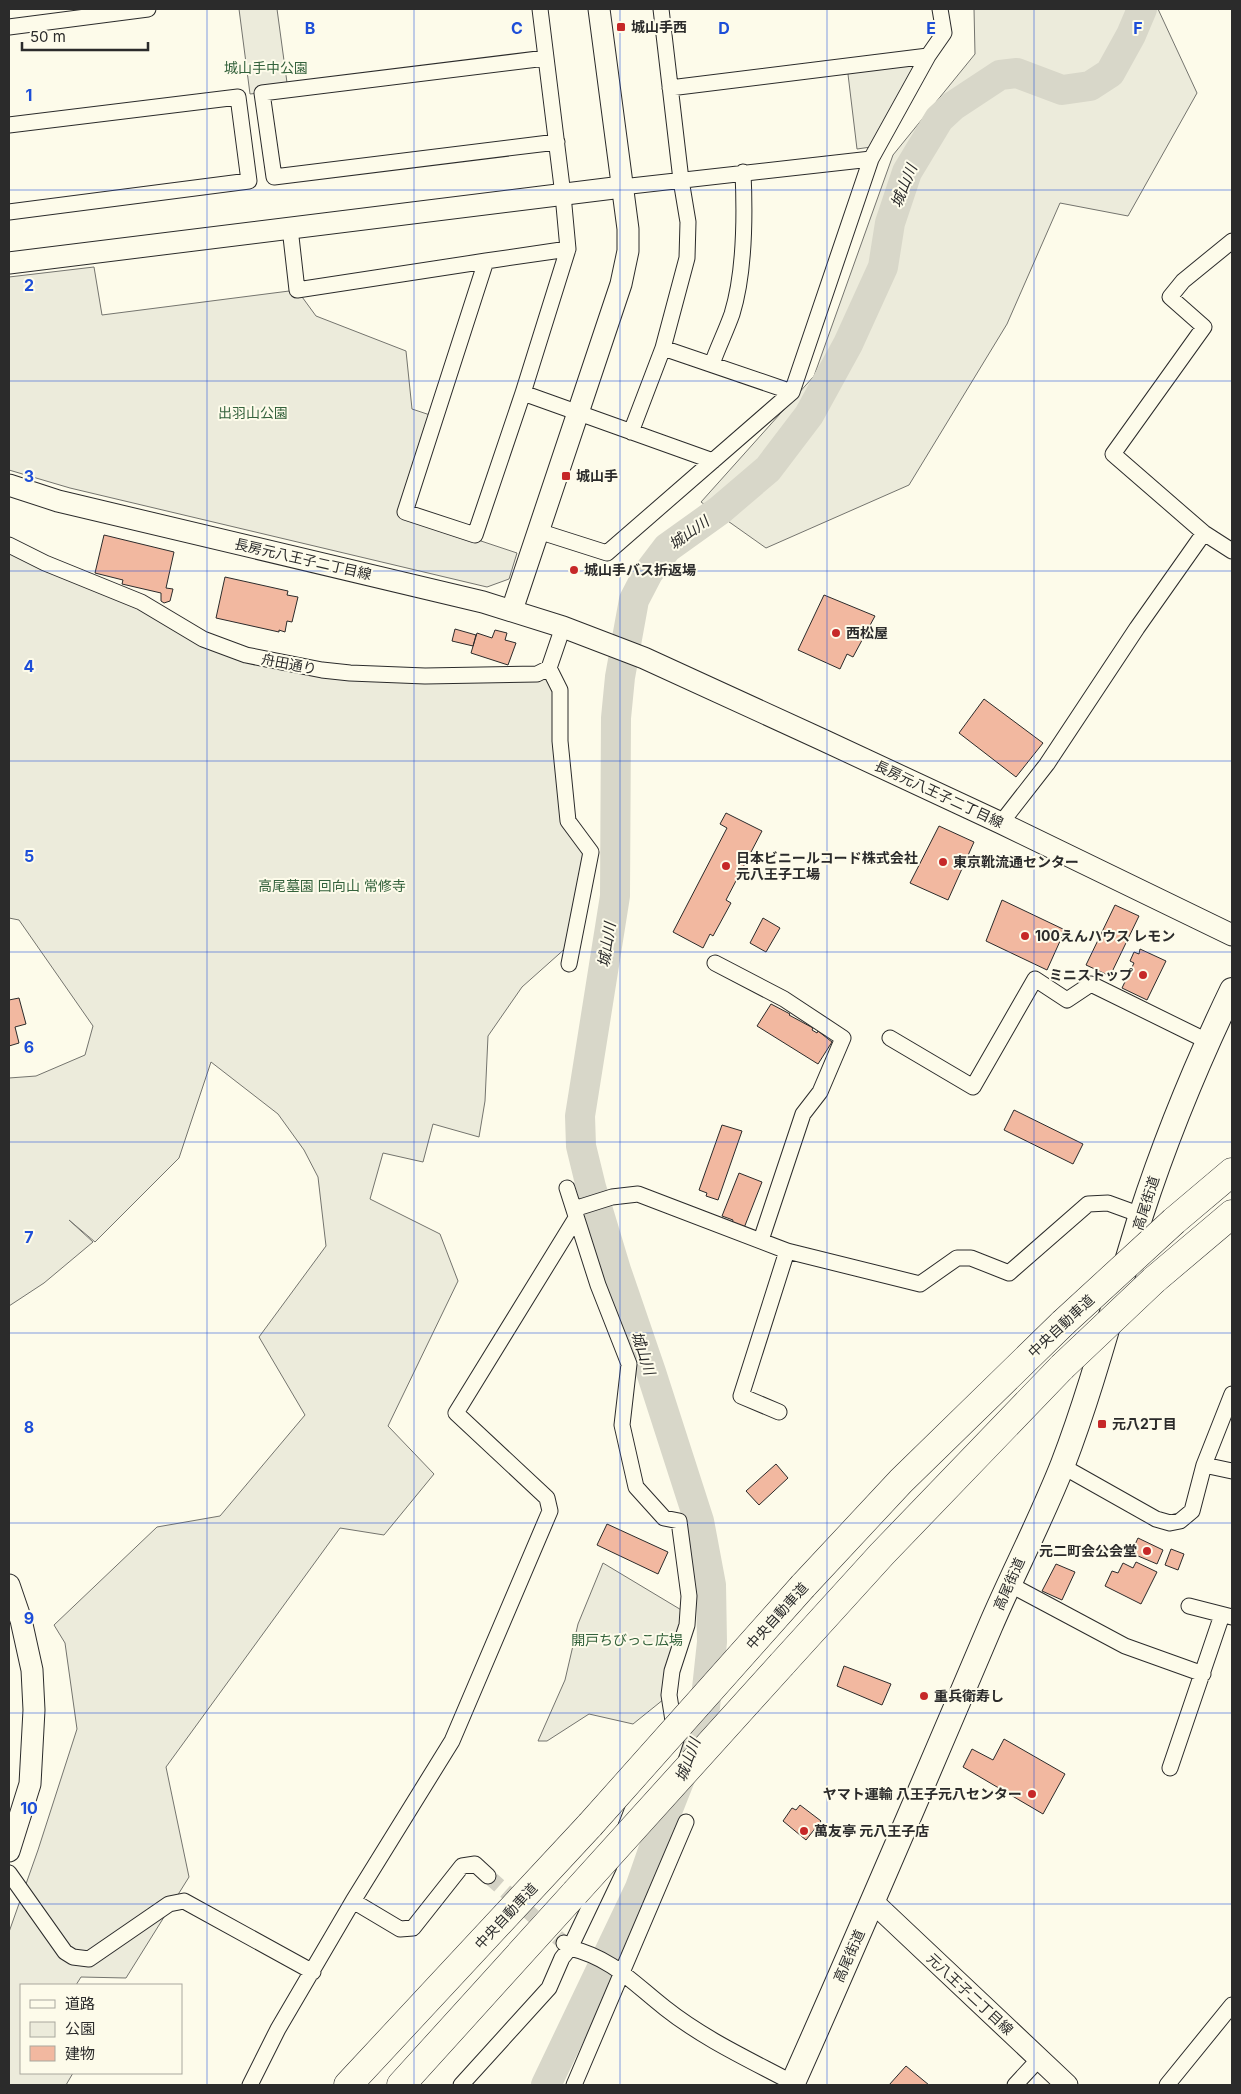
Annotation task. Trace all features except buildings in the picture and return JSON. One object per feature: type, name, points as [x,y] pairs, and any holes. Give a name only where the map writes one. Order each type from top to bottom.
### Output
[{"type":"highway","name":"中央自動車道","points":[[348,2085],[590,1825],[803,1586],[901,1480],[1063,1323],[1174,1221],[1232,1172]]},
{"type":"highway","points":[[401,2085],[882,1554],[1062,1367],[1154,1280],[1232,1214]]},
{"type":"main road","name":"高尾街道","points":[[793,2084],[1009,1584],[1062,1466],[1091,1382],[1141,1215],[1174,1121],[1232,990]]},
{"type":"street","points":[[9,27],[148,9]]},
{"type":"street","points":[[486,260],[405,512],[475,535],[523,393],[568,249],[564,194],[540,9]]},
{"type":"street","points":[[512,610],[625,268],[628,251],[628,229],[600,9]]},
{"type":"street","points":[[631,432],[664,348],[687,258],[688,222],[681,180],[661,9]]},
{"type":"street","points":[[538,531],[606,553],[792,392],[871,159],[928,56],[944,33],[940,9]]},
{"type":"street","points":[[670,88],[928,56]]},
{"type":"street","points":[[546,58],[262,93],[274,177],[557,142]]},
{"type":"street","points":[[9,125],[238,97],[249,181],[9,212]]},
{"type":"street","points":[[9,263],[743,172],[871,159]]},
{"type":"street","points":[[712,364],[732,312],[741,268],[743,172]]},
{"type":"street","points":[[290,228],[297,290],[568,249]]},
{"type":"street","points":[[1232,241],[1183,282],[1170,297],[1204,327],[1113,454],[1204,533],[1232,551]]},
{"type":"street","points":[[664,348],[792,392]]},
{"type":"street","points":[[523,393],[713,461]]},
{"type":"street","name":"長房元八王子二丁目線","points":[[9,484],[58,501],[512,610],[563,626],[644,658],[1001,823],[1232,935]]},
{"type":"street","points":[[1001,823],[1047,764],[1137,628],[1204,533]]},
{"type":"street","name":"舟田通り","points":[[9,546],[45,563],[141,602],[203,639],[246,655],[322,670],[350,673],[425,676],[538,674],[549,668]]},
{"type":"street","points":[[563,626],[549,668],[560,690],[560,742],[568,821],[591,852],[569,964]]},
{"type":"street","points":[[715,963],[784,999],[843,1038],[820,1092],[803,1114],[761,1240]]},
{"type":"street","points":[[890,1038],[973,1087],[1035,979],[1067,1000],[1091,984],[1208,1041]]},
{"type":"street","points":[[461,2085],[549,1988],[562,1958],[572,1947],[599,1890],[636,1803],[669,1761],[676,1740],[669,1695],[672,1671],[687,1625],[689,1596],[679,1521],[664,1518],[636,1487],[622,1426],[629,1364],[598,1285],[567,1188]]},
{"type":"street","points":[[250,2085],[278,2029],[353,1901],[452,1741],[550,1511],[547,1498],[456,1413],[576,1212],[612,1196],[638,1194],[787,1251],[920,1284],[957,1258],[972,1258],[1009,1273],[1088,1204],[1108,1203],[1141,1215]]},
{"type":"street","points":[[779,1412],[740,1396],[787,1251]]},
{"type":"street","points":[[1062,1466],[1156,1519],[1170,1523],[1180,1521],[1192,1511],[1204,1465],[1232,1394]]},
{"type":"street","points":[[1204,1465],[1232,1471]]},
{"type":"street","points":[[1009,1584],[1125,1646],[1203,1674]]},
{"type":"street","points":[[9,1585],[21,1620],[32,1670],[34,1710],[30,1784],[9,1851]]},
{"type":"street","points":[[1170,1768],[1203,1674],[1227,1616],[1189,1606]]},
{"type":"street","points":[[574,2085],[617,1968],[686,1822]]},
{"type":"street","points":[[353,1901],[400,1929],[413,1928],[462,1866],[475,1864],[488,1876]]},
{"type":"street","points":[[9,1873],[65,1952],[72,1957],[89,1958],[169,1904],[184,1901],[312,1972]]},
{"type":"street","name":"元八王子二丁目線","points":[[873,1902],[1067,2085]]},
{"type":"street","points":[[572,1947],[617,1968],[665,2008],[711,2039],[793,2084]]},
{"type":"street","points":[[1167,2085],[1232,2005]]},
{"type":"street","points":[[1015,2085],[1039,2059]]},
{"type":"green space","name":"城山手中公園","points":[[239,9],[277,9],[288,90],[250,94]]},
{"type":"green space","points":[[974,9],[1158,9],[1197,93],[1128,216],[1060,203],[1007,324],[909,485],[766,548],[701,502],[814,376],[893,155],[975,54]]},
{"type":"green space","points":[[928,56],[878,146],[857,149],[847,66]]},
{"type":"green space","name":"出羽山公園","points":[[94,267],[102,315],[297,290],[316,316],[406,351],[412,409],[436,417],[406,512],[475,535],[481,541],[517,553],[509,579],[487,587],[70,488],[9,470],[9,277]]},
{"type":"green space","name":"高尾墓園 回向山 常修寺","points":[[9,545],[203,639],[322,670],[553,677],[563,824],[587,856],[577,938],[522,987],[488,1036],[485,1101],[479,1137],[433,1124],[423,1162],[383,1153],[370,1199],[440,1234],[458,1281],[388,1426],[434,1474],[384,1535],[340,1528],[166,1767],[189,1877],[126,1978],[81,1977],[77,1984],[20,1984],[20,2074],[72,2074],[66,2085],[9,2085],[9,1932],[77,1729],[65,1643],[54,1625],[157,1527],[220,1516],[305,1415],[259,1337],[326,1246],[318,1177],[304,1150],[278,1114],[211,1062],[179,1158],[95,1242],[69,1220],[93,1242],[44,1283],[9,1306],[9,1078],[36,1076],[85,1055],[93,1026],[19,920],[9,918]]},
{"type":"green space","name":"開戸ちびっこ広場","points":[[603,1563],[688,1614],[669,1695],[633,1724],[589,1714],[547,1741],[538,1741],[565,1680],[578,1624]]},
{"type":"waterway","name":"城山川","points":[[546,2085],[640,1888],[664,1819],[694,1743],[705,1707],[712,1642],[711,1585],[699,1521],[616,1270],[591,1187],[581,1146],[580,1116],[615,896],[616,718],[620,677],[634,600],[648,573],[667,548],[720,510],[768,469],[809,415],[848,344],[883,267],[890,223],[907,172],[939,119],[953,106],[1000,75],[1017,73],[1062,90],[1090,86],[1110,73],[1131,35],[1142,9]]},
{"type":"tunnel","points":[[488,1876],[564,1943]]},
{"type":"place","name":"城山手西","points":[[621,27]]},
{"type":"place","name":"城山手","points":[[566,476]]},
{"type":"place","name":"城山手バス折返場","points":[[574,570]]},
{"type":"place","name":"西松屋","points":[[836,633]]},
{"type":"place","name":"東京靴流通センター","points":[[943,862]]},
{"type":"place","name":"日本ビニールコード株式会社 元八王子工場","points":[[726,866]]},
{"type":"place","name":"100えんハウス レモン","points":[[1025,936]]},
{"type":"place","name":"ミニストップ","points":[[1143,975]]},
{"type":"place","name":"元八2丁目","points":[[1102,1424]]},
{"type":"place","name":"元二町会公会堂","points":[[1147,1551]]},
{"type":"place","name":"重兵衛寿し","points":[[924,1696]]},
{"type":"place","name":"ヤマト運輸 八王子元八センター","points":[[1032,1794]]},
{"type":"place","name":"萬友亭 元八王子店","points":[[804,1831]]}]
